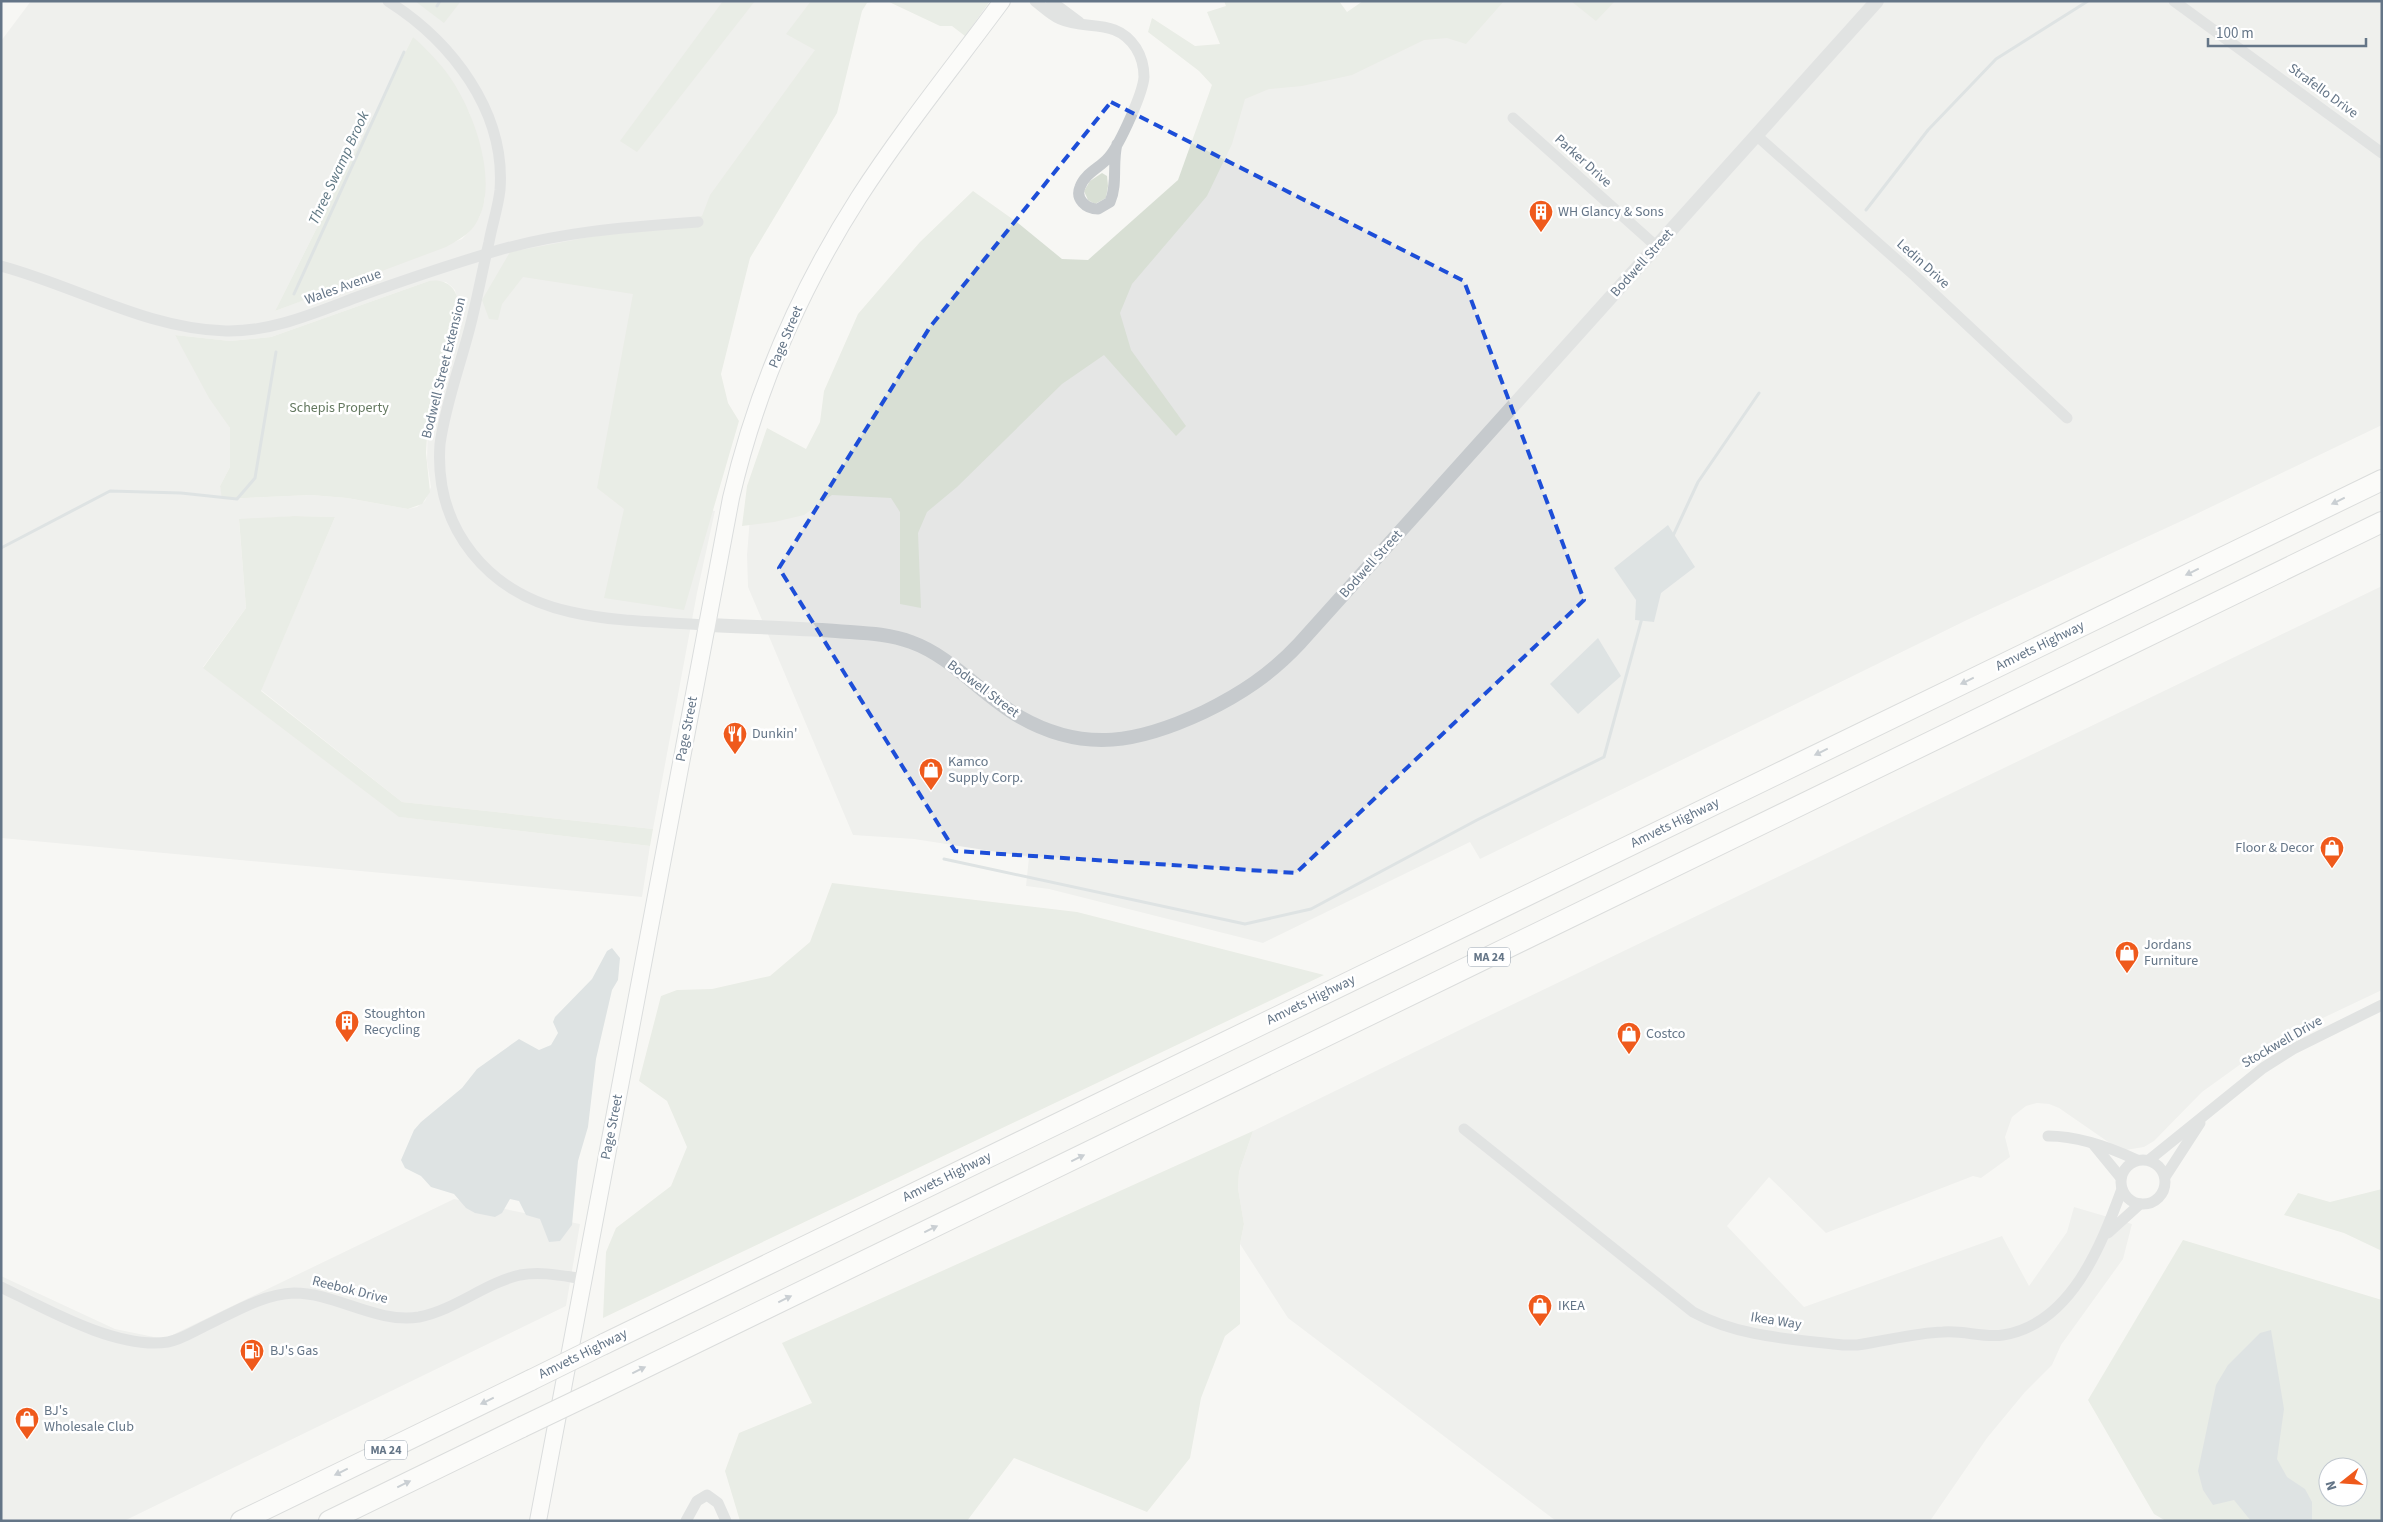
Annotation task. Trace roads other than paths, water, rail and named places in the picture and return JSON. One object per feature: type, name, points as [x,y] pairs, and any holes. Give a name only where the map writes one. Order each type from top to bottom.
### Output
[{"type":"highway","name":"Amvets Highway","points":[[241,1521],[2382,480]]},
{"type":"highway","name":"MA 24","points":[[329,1521],[2382,522]]},
{"type":"main road","name":"Page Street","points":[[538,1521],[731,498],[742,454],[766,384],[800,304],[833,240],[861,195],[1002,1]]},
{"type":"street","name":"Bodwell Street Extension","points":[[388,1],[425,27],[448,50],[470,81],[490,123],[497,148],[500,191],[472,320],[440,444],[438,463],[442,495],[453,525],[482,564],[514,589],[542,602],[587,615],[707,625]]},
{"type":"street","points":[[1035,1],[1061,20],[1117,30],[1130,40],[1141,57],[1144,71],[1142,86],[1117,144],[1109,157],[1086,177],[1079,190],[1080,199],[1087,207],[1098,209],[1107,205],[1112,197],[1114,159],[1117,144]]},
{"type":"street","points":[[1051,1],[1080,23]]},
{"type":"street","name":"Bodwell Street","points":[[707,625],[879,634],[909,641],[944,660],[1019,717],[1064,735],[1096,740],[1122,739],[1147,735],[1169,728],[1249,688],[1282,662],[1877,1]]},
{"type":"street","name":"Strafello Drive","points":[[2174,1],[2382,153]]},
{"type":"street","name":"Parker Drive","points":[[1513,118],[1656,246]]},
{"type":"street","name":"Ledin Drive","points":[[1756,136],[1855,222],[2067,418]]},
{"type":"street","points":[[1094,170],[1106,168],[1112,174],[1114,182]]},
{"type":"street","name":"Wales Avenue","points":[[1,266],[162,321],[194,328],[233,331],[282,324],[486,254],[533,240],[586,232],[698,222]]},
{"type":"street","name":"Stockwell Drive","points":[[2143,1160],[2205,1116],[2232,1091],[2263,1068],[2293,1049],[2382,1005]]},
{"type":"street","name":"Stockwell Drive","points":[[2165,1178],[2205,1116]]},
{"type":"street","name":"Ikea Way","points":[[1464,1129],[1684,1306],[1716,1324],[1760,1334],[1857,1345],[1946,1331],[1985,1335],[2013,1333],[2039,1322],[2058,1308],[2069,1294],[2105,1236],[2121,1184]]},
{"type":"street","points":[[2048,1136],[2069,1137],[2111,1148],[2158,1165],[2165,1178],[2165,1187],[2159,1197],[2150,1203],[2140,1204],[2131,1200],[2094,1145]]},
{"type":"street","points":[[2121,1184],[2126,1166],[2143,1160]]},
{"type":"street","name":"Ikea Way","points":[[2105,1236],[2140,1204]]},
{"type":"street","name":"Reebok Drive","points":[[1,1287],[92,1330],[118,1337],[161,1342],[181,1338],[261,1300],[286,1294],[310,1295],[392,1316],[409,1318],[434,1313],[519,1276],[548,1274],[584,1280]]},
{"type":"street","points":[[686,1521],[694,1505],[701,1497],[707,1495],[713,1497],[726,1521]]},
{"type":"waterway","name":"Three Swamp Brook","points":[[437,6],[440,1]]},
{"type":"waterway","points":[[1866,210],[1928,130],[1996,59],[2088,1]]},
{"type":"waterway","name":"Three Swamp Brook","points":[[294,294],[404,52]]},
{"type":"waterway","name":"Three Swamp Brook","points":[[1,548],[110,491],[181,493],[237,499],[255,478],[276,352]]},
{"type":"waterway","points":[[1672,538],[1698,482],[1759,393]]},
{"type":"waterway","points":[[944,859],[1245,924],[1311,909],[1477,820],[1604,757],[1642,618]]},
{"type":"place","name":"WH Glancy & Sons","points":[[1541,233]]},
{"type":"place","name":"Dunkin'","points":[[735,755]]},
{"type":"place","name":"Kamco Supply Corp.","points":[[931,791]]},
{"type":"place","name":"Floor & Decor","points":[[2332,869]]},
{"type":"place","name":"Jordans Furniture","points":[[2127,974]]},
{"type":"place","name":"Stoughton Recycling","points":[[347,1043]]},
{"type":"place","name":"Costco","points":[[1629,1055]]},
{"type":"place","name":"IKEA","points":[[1540,1327]]},
{"type":"place","name":"BJ's Gas","points":[[252,1372]]},
{"type":"place","name":"BJ's Wholesale Club","points":[[27,1440]]},
{"type":"park label","name":"Schepis Property","points":[[339,408]]}]
